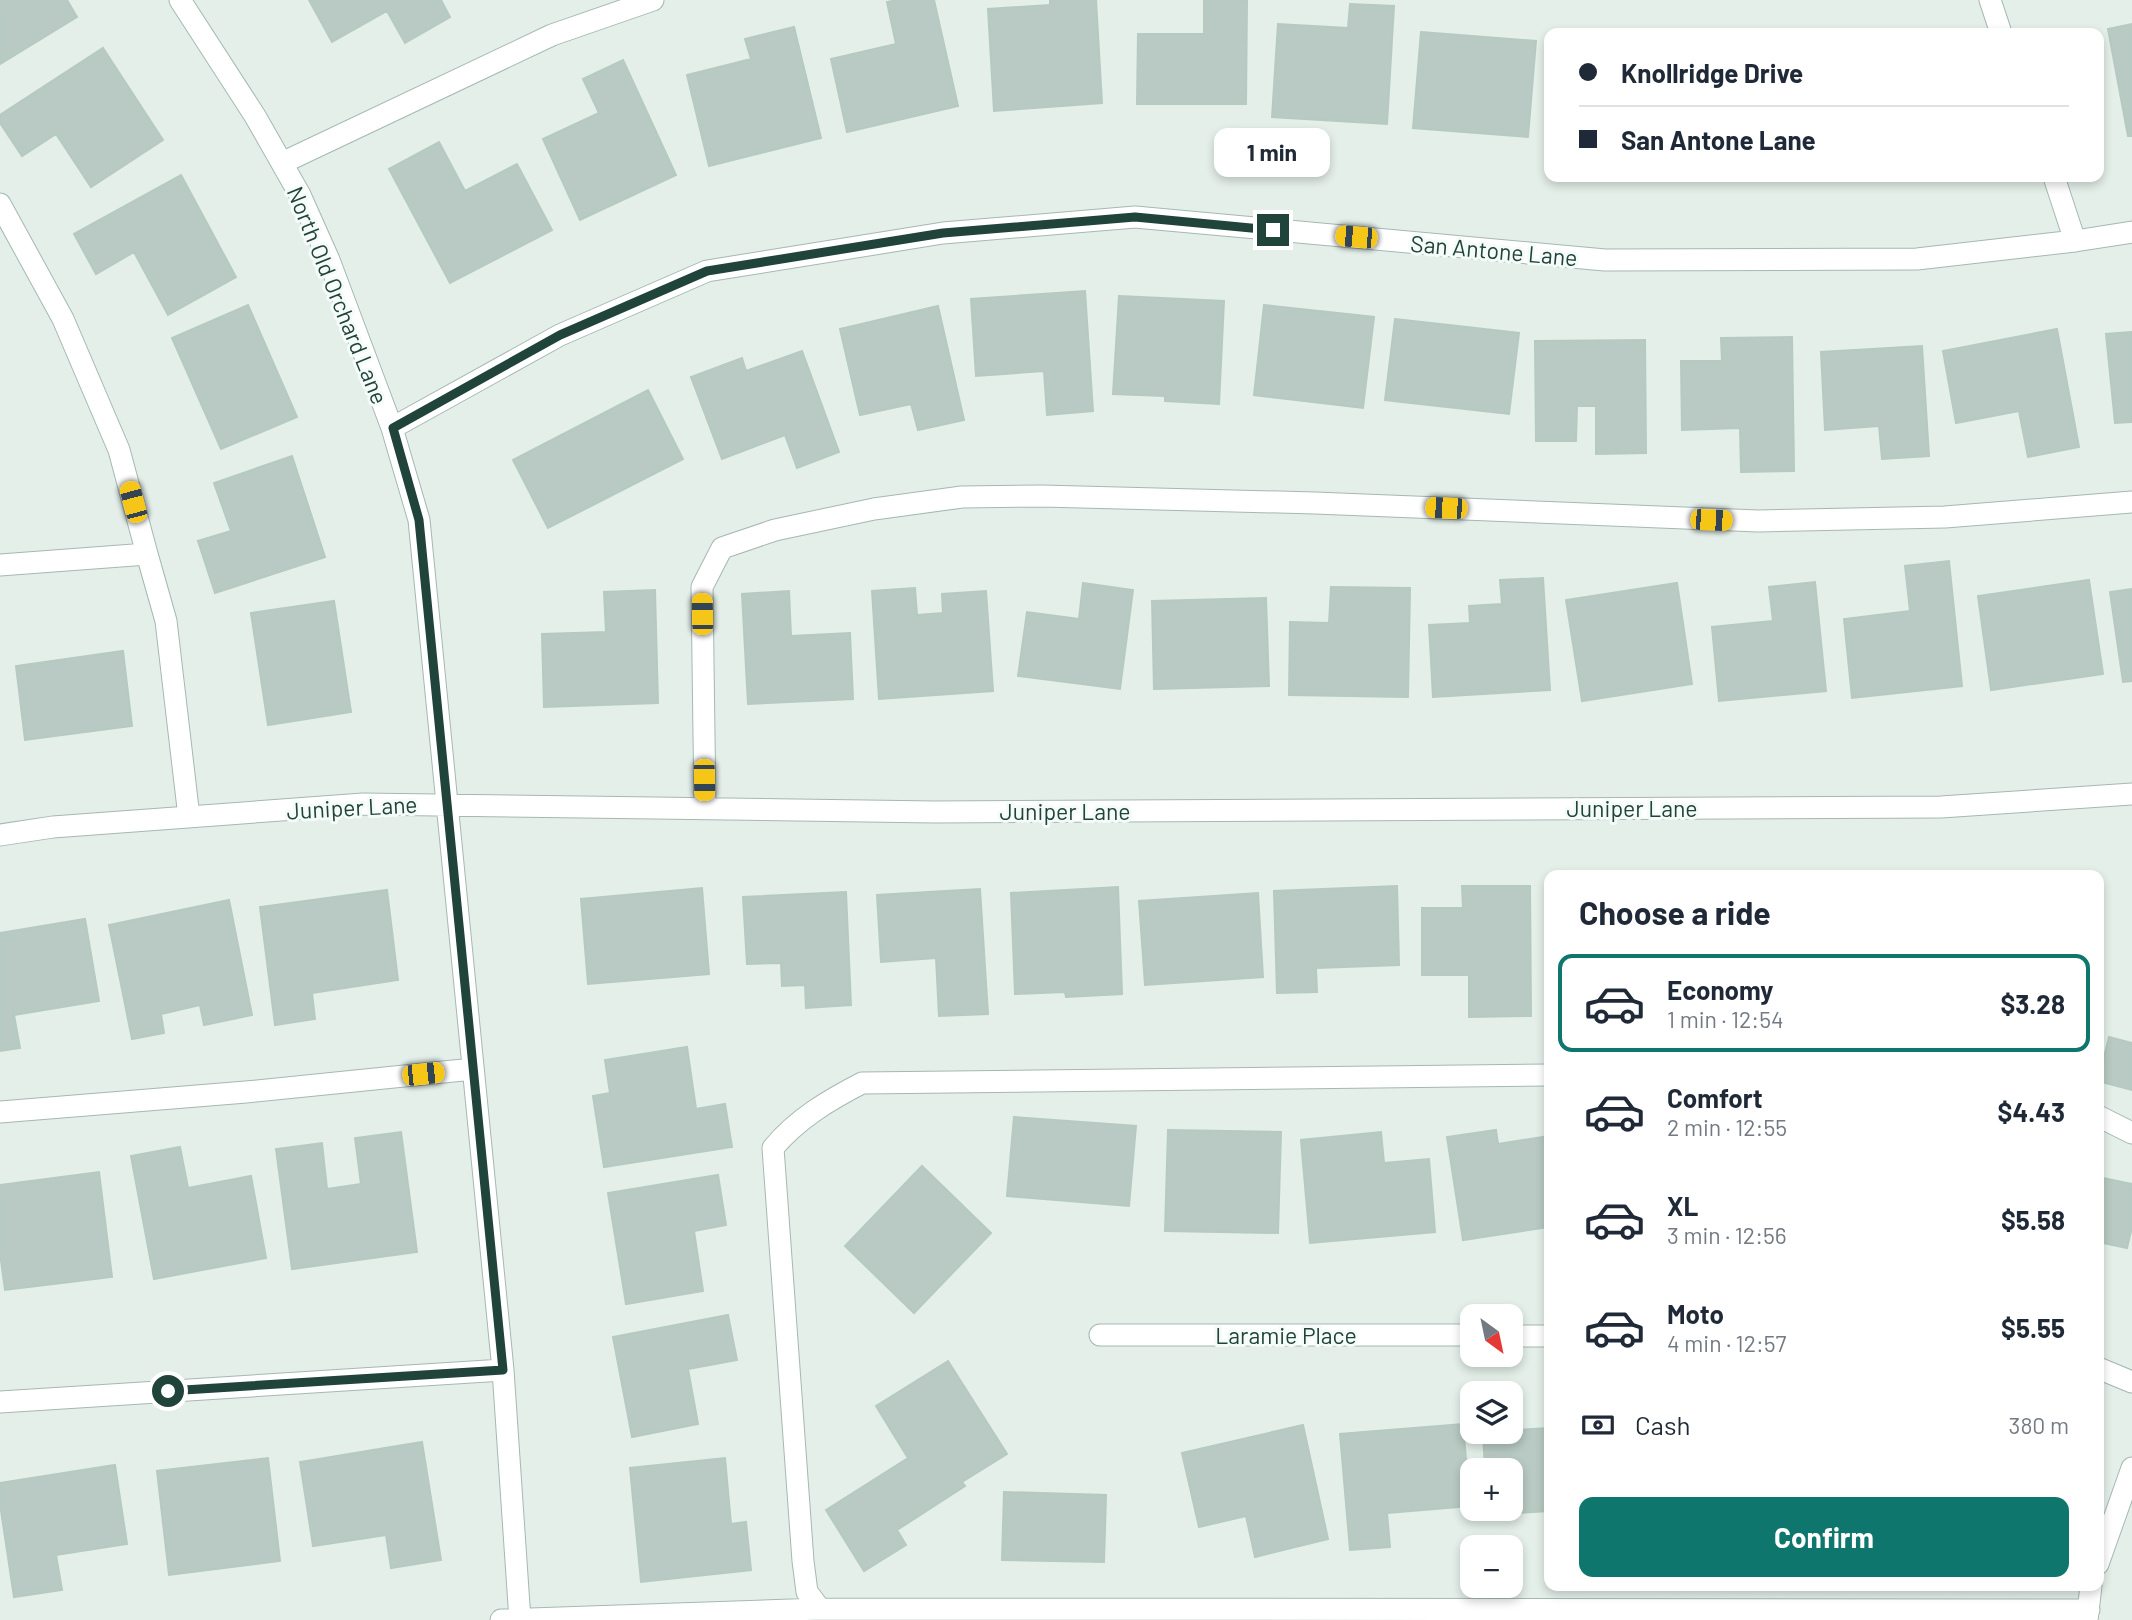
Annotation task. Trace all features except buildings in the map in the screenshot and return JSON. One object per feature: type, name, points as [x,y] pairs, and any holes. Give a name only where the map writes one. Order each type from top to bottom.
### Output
[{"type":"street","name":"North Old Orchard Lane","points":[[180,0],[255,116],[300,195],[329,260],[393,428],[419,520],[503,1370],[514,1620]]},
{"type":"street","points":[[282,163],[552,35],[653,0]]},
{"type":"street","points":[[1990,0],[1999,28]]},
{"type":"street","points":[[2056,182],[2075,241]]},
{"type":"street","points":[[0,204],[63,318],[120,450],[166,621],[189,817]]},
{"type":"street","name":"San Antone Lane","points":[[393,428],[560,335],[707,271],[943,233],[1135,217],[1605,260],[1917,258],[2132,232]]},
{"type":"street","points":[[705,808],[702,587],[722,548],[775,530],[874,509],[962,497],[1042,496],[1328,504],[1758,521],[1945,517],[2132,502]]},
{"type":"street","points":[[0,565],[147,554]]},
{"type":"street","name":"Juniper Lane","points":[[0,835],[53,827],[363,804],[948,811],[1927,807],[2132,794]]},
{"type":"street","points":[[0,1112],[246,1092],[473,1069]]},
{"type":"street","points":[[820,1609],[807,1592],[803,1561],[773,1148],[804,1118],[828,1101],[863,1083],[1544,1075]]},
{"type":"street","points":[[2104,1119],[2132,1133]]},
{"type":"street","name":"Laramie Place","points":[[1100,1335],[1460,1335]]},
{"type":"street","points":[[1523,1335],[1544,1336]]},
{"type":"street","points":[[0,1402],[503,1370]]},
{"type":"street","points":[[2104,1370],[2132,1382]]},
{"type":"street","points":[[2104,1547],[2132,1468]]},
{"type":"street","points":[[514,1620],[820,1609],[2088,1615],[2090,1591]]},
{"type":"route","points":[[168,1391],[503,1370],[419,520],[393,428],[560,335],[707,271],[943,233],[1135,217],[1273,230]]}]
